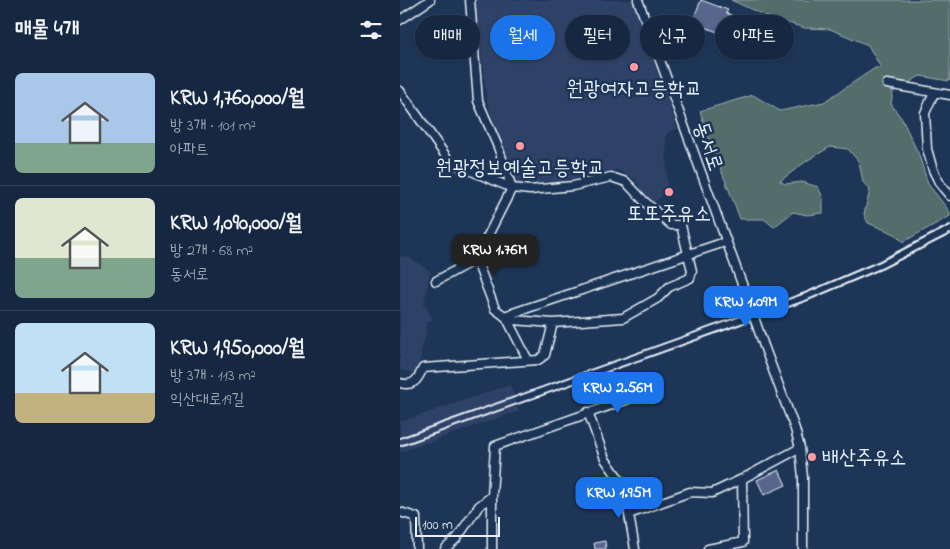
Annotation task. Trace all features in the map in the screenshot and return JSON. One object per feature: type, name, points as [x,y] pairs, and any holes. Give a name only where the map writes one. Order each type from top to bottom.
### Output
[{"type":"street","points":[[400,20],[430,0]]},
{"type":"street","points":[[436,281],[476,259],[512,188],[498,147],[478,101],[470,0]]},
{"type":"street","name":"동서로","points":[[638,0],[725,242],[786,402],[800,448]]},
{"type":"street","points":[[887,84],[950,95]]},
{"type":"street","points":[[400,91],[450,162],[512,188],[530,190],[573,186],[611,176],[626,182],[670,225],[680,225],[692,272],[690,278],[669,287],[658,298],[623,318],[553,324],[513,320],[496,309],[476,259]]},
{"type":"street","points":[[934,93],[925,112],[927,149],[933,170],[940,184],[950,196]]},
{"type":"street","points":[[505,316],[725,242]]},
{"type":"street","points":[[505,316],[528,360]]},
{"type":"street","points":[[400,383],[406,385],[413,383],[419,377],[423,368],[538,360],[544,356],[553,324]]},
{"type":"street","points":[[492,549],[492,496],[495,446],[640,395]]},
{"type":"street","points":[[588,412],[605,459],[624,486],[636,549]]},
{"type":"street","points":[[629,514],[690,492],[712,493],[800,448],[803,478],[803,549]]},
{"type":"street","points":[[708,549],[743,542],[742,479]]},
{"type":"street","points":[[445,549],[457,538],[478,506],[492,496]]},
{"type":"street","points":[[400,512],[416,517],[416,549]]},
{"type":"shaded area","points":[[474,0],[633,0],[640,20],[640,60],[654,60],[677,128],[666,134],[667,190],[655,202],[644,196],[635,179],[617,170],[556,182],[513,184],[487,101],[480,47],[480,15],[476,15]]},
{"type":"shaded area","points":[[400,256],[410,258],[430,271],[424,304],[433,319],[426,323],[426,337],[417,374],[400,370]]},
{"type":"shaded area","points":[[510,385],[519,411],[400,452],[400,422]]},
{"type":"green space","points":[[731,0],[950,0],[950,80],[920,76],[893,92],[891,104],[902,119],[919,155],[928,184],[950,212],[950,216],[903,242],[895,234],[868,223],[864,214],[870,190],[863,182],[859,162],[848,149],[830,147],[808,160],[780,181],[785,184],[802,182],[818,187],[823,198],[823,213],[807,215],[793,212],[774,227],[764,219],[740,219],[700,111],[753,95],[780,111],[824,102],[875,68],[881,68],[868,45],[830,29],[805,28],[794,25],[794,15],[764,15]]},
{"type":"building","points":[[701,0],[728,10],[726,13],[731,15],[715,15],[715,31],[705,27],[705,15],[695,15]]},
{"type":"building","points":[[779,470],[786,485],[764,495],[757,480]]},
{"type":"building","points":[[605,541],[606,549],[595,549],[594,543]]},
{"type":"railway","points":[[400,438],[805,293],[880,261],[950,225]]},
{"type":"railway","points":[[400,446],[808,300],[883,268],[950,234]]},
{"type":"place","name":"원광여자고등학교","points":[[634,67]]},
{"type":"place","name":"원광정보예술고등학교","points":[[520,146]]},
{"type":"place","name":"또또주유소","points":[[669,192]]},
{"type":"place","name":"배산주유소","points":[[812,457]]}]
